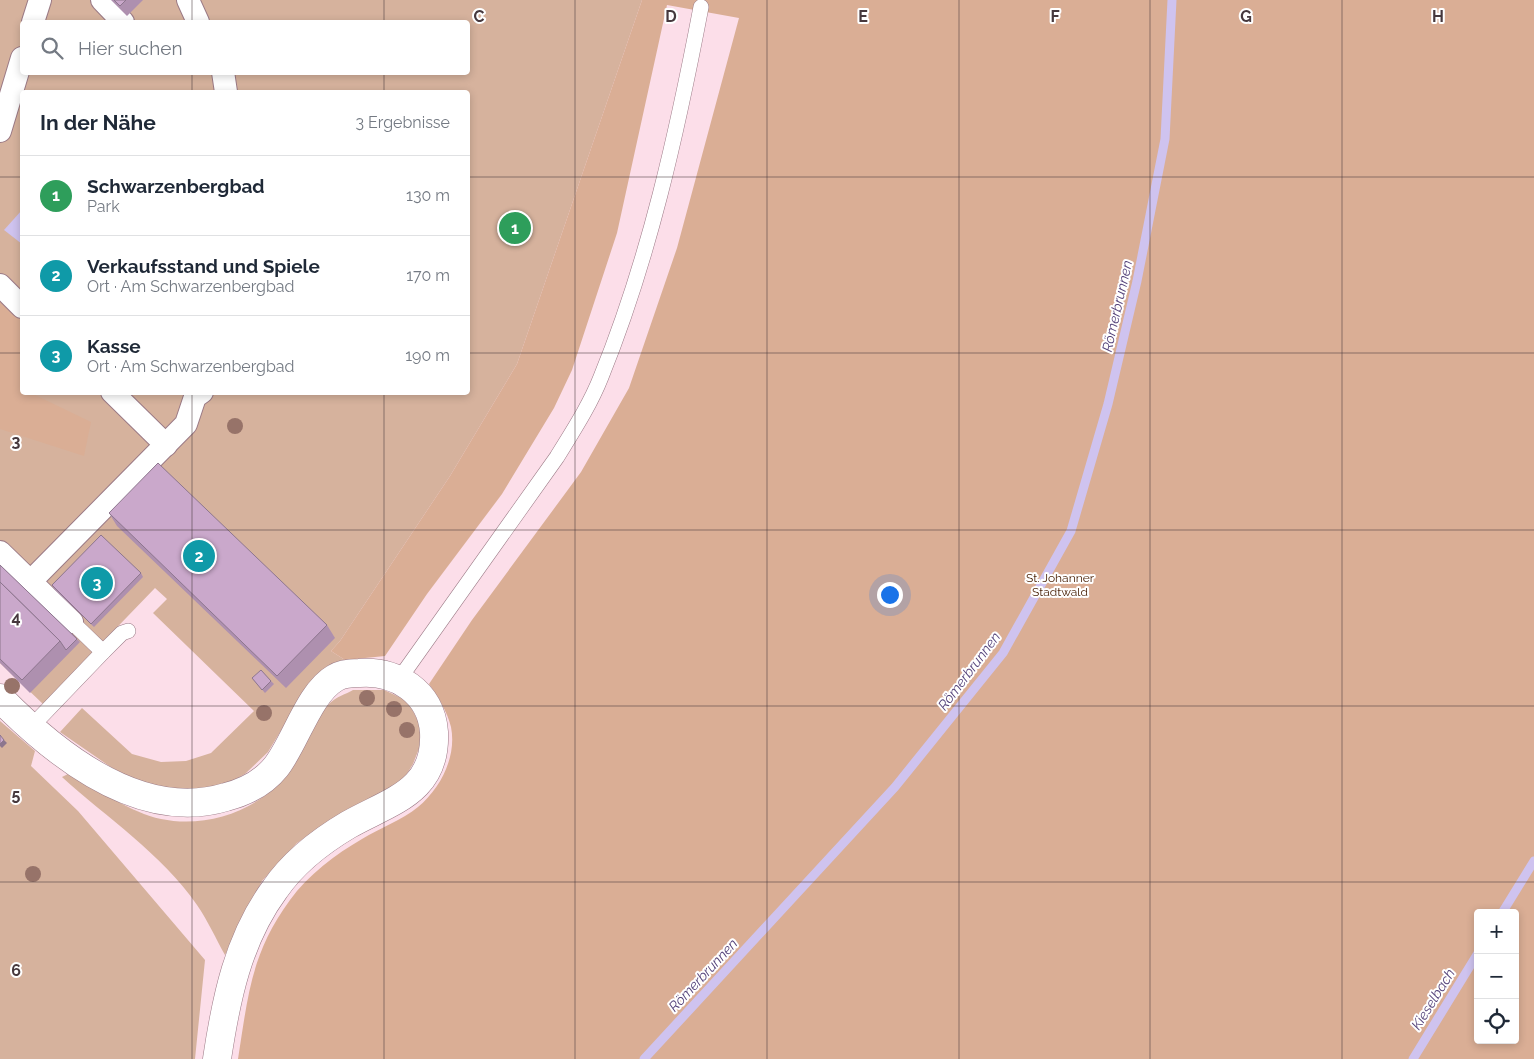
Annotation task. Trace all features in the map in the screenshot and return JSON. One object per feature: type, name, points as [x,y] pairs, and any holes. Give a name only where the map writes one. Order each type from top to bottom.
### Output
[{"type":"street","points":[[34,20],[40,0]]},
{"type":"street","points":[[102,0],[121,20]]},
{"type":"street","points":[[188,0],[197,20]]},
{"type":"street","points":[[0,131],[20,65]]},
{"type":"street","points":[[223,75],[226,90]]},
{"type":"street","points":[[0,286],[20,305]]},
{"type":"street","points":[[115,395],[166,445]]},
{"type":"street","points":[[30,582],[186,424],[198,395]]},
{"type":"street","points":[[0,552],[72,622]]},
{"type":"street","points":[[0,698],[31,727],[79,765],[122,788],[156,800],[175,803],[207,803],[256,785],[276,767],[324,687],[336,676],[376,672],[400,678],[419,694],[428,710],[433,729],[434,752],[426,774],[407,795],[348,826],[306,856],[275,888],[256,918],[241,950],[231,983],[217,1059]]},
{"type":"lane","points":[[400,678],[557,457],[580,420],[601,378],[648,240],[684,98],[701,8]]},
{"type":"lane","points":[[72,622],[103,652]]},
{"type":"lane","points":[[31,727],[103,652],[128,631]]},
{"type":"shaded area","points":[[0,0],[642,0],[517,364],[450,476],[340,641],[331,651],[345,660],[297,704],[268,752],[245,774],[230,782],[193,792],[153,788],[115,770],[60,732],[82,708],[132,754],[161,762],[186,761],[211,753],[254,711],[153,613],[167,599],[155,588],[43,704],[0,663]]},
{"type":"shaded area","points":[[20,212],[20,242],[4,230]]},
{"type":"shaded area","points":[[353,690],[384,690],[408,701],[420,725],[420,746],[413,764],[403,780],[384,793],[342,814],[297,843],[262,881],[225,955],[197,905],[167,869],[133,837],[62,777],[70,773],[126,806],[161,819],[198,821],[234,813],[266,795],[280,782],[291,768],[324,710],[335,699]]},
{"type":"shaded area","points":[[0,721],[35,751],[31,766],[78,811],[205,960],[195,1059],[0,1059]]},
{"type":"green space","name":"St. Johanner Stadtwald","points":[[642,0],[1534,0],[1534,1059],[238,1059],[249,995],[259,957],[277,919],[290,900],[305,882],[342,851],[418,807],[440,782],[445,772],[451,750],[451,727],[445,710],[429,684],[472,620],[581,472],[629,388],[677,248],[739,18],[667,5],[617,233],[572,370],[554,408],[502,494],[427,594],[385,656],[345,660],[331,651],[340,641],[450,476],[517,364]]},
{"type":"green space","points":[[0,300],[20,320],[20,395],[35,395],[91,422],[84,456],[0,429]]},
{"type":"building","points":[[114,0],[126,0],[120,6]]},
{"type":"building","points":[[158,463],[327,625],[277,676],[109,513]]},
{"type":"building","points":[[101,535],[141,573],[91,624],[52,585]]},
{"type":"building","points":[[0,565],[77,639],[66,650],[60,641],[0,582]]},
{"type":"building","points":[[0,582],[60,641],[22,680],[0,659]]},
{"type":"building","points":[[261,670],[271,681],[262,690],[252,678]]},
{"type":"building","points":[[0,735],[4,740],[0,744]]},
{"type":"waterway","name":"Römerbrunnen","points":[[644,1059],[895,787],[1003,653],[1071,531],[1108,404],[1137,281],[1165,139],[1172,0]]},
{"type":"waterway","name":"Kieselbach","points":[[1504,909],[1534,861]]},
{"type":"waterway","name":"Kieselbach","points":[[1413,1059],[1477,954]]},
{"type":"place","name":"Schwarzenbergbad","points":[[515,228]]},
{"type":"place","name":"Verkaufsstand und Spiele","points":[[199,556]]},
{"type":"place","name":"Kasse","points":[[97,583]]}]
